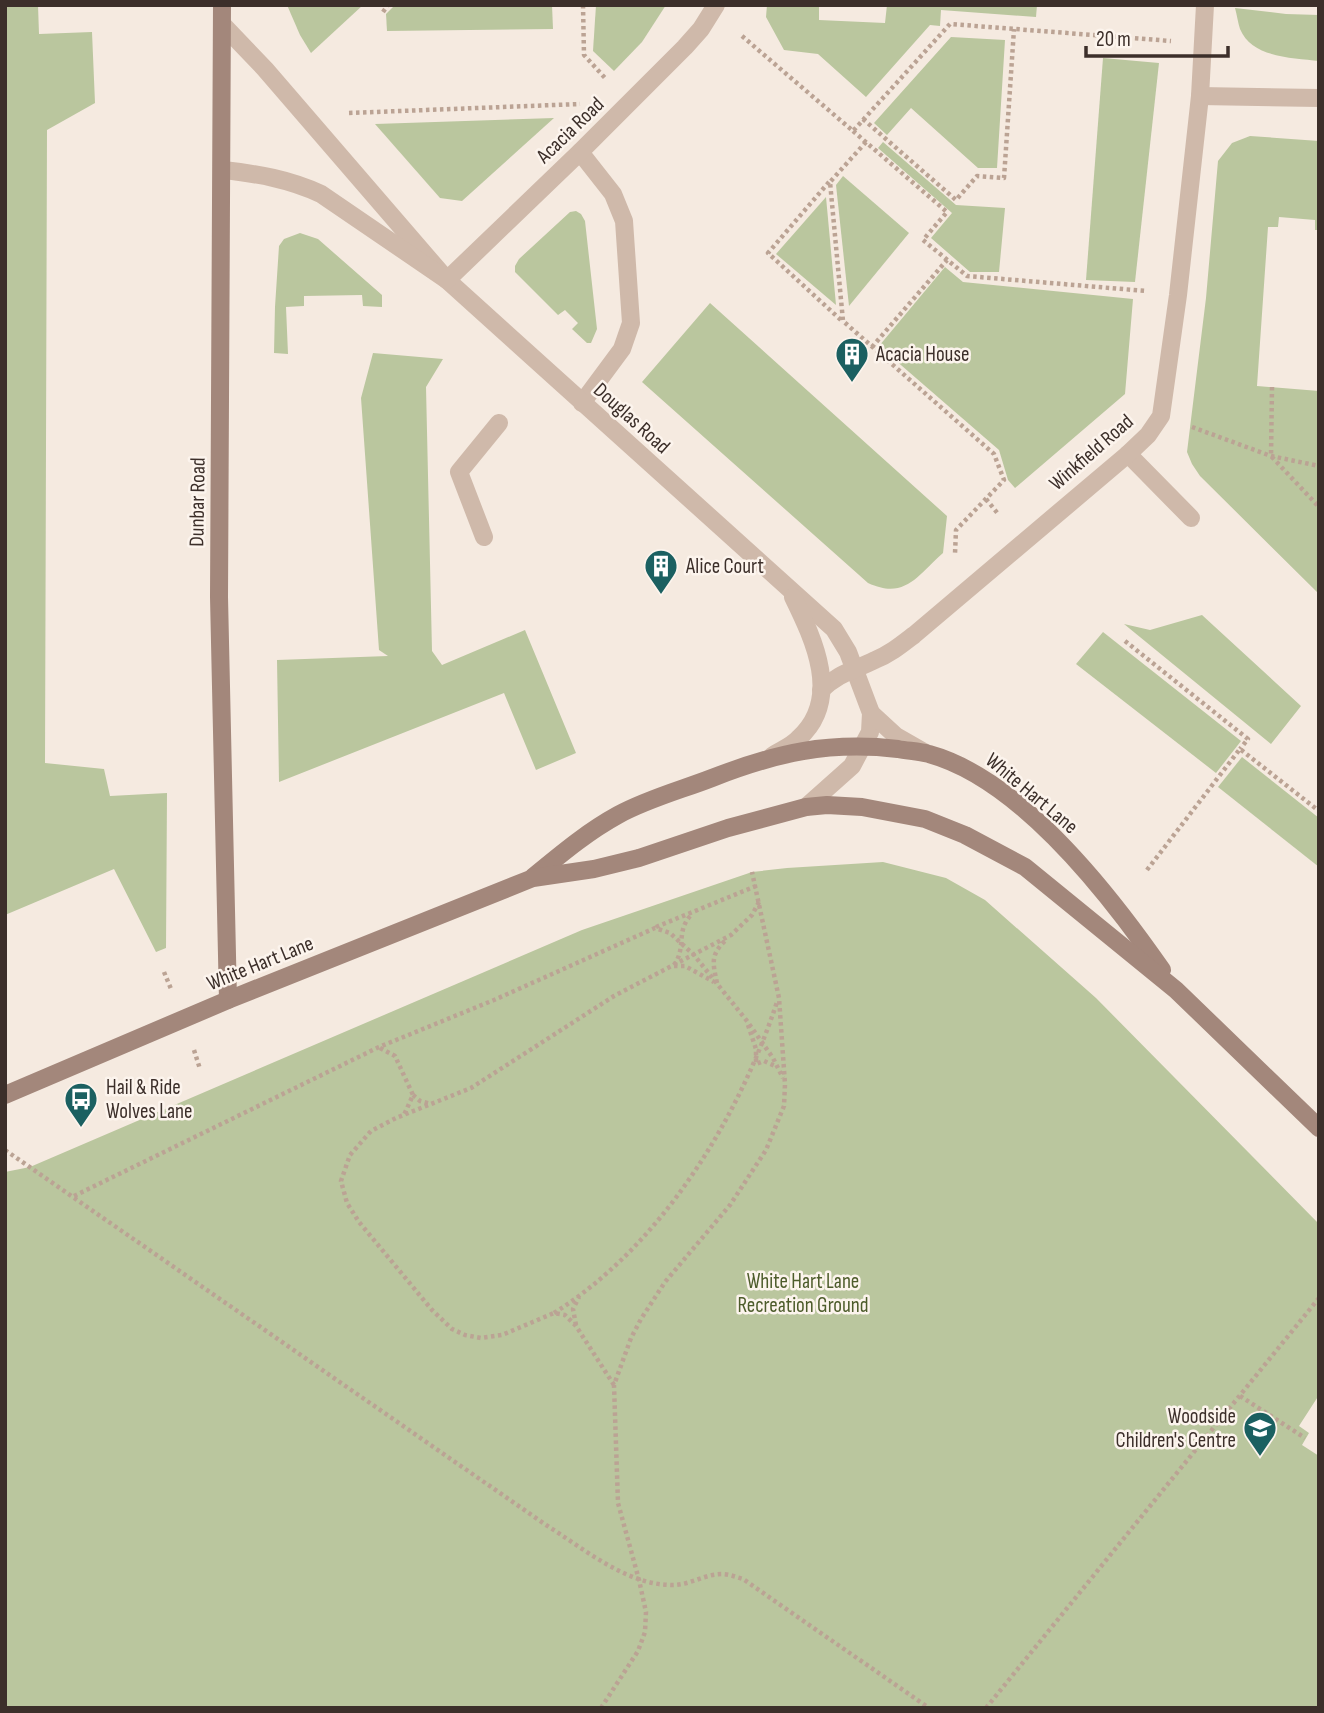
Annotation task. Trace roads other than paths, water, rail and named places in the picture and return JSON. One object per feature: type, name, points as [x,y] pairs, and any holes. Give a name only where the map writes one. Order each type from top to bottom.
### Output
[{"type":"street","name":"Dunbar Road","points":[[222,5],[219,597],[228,1000]]},
{"type":"street","name":"Acacia Road","points":[[447,280],[685,47],[701,29],[716,5]]},
{"type":"street","name":"Winkfield Road","points":[[821,690],[838,675],[896,649],[1128,454],[1148,435],[1161,416],[1178,295],[1200,96],[1205,5]]},
{"type":"street","name":"Douglas Road","points":[[222,24],[265,69],[447,280],[834,629],[848,652],[871,713]]},
{"type":"street","points":[[1200,96],[1319,98]]},
{"type":"street","points":[[580,152],[613,194],[624,221],[631,323],[622,349],[582,403]]},
{"type":"street","name":"Douglas Road","points":[[223,170],[275,176],[299,183],[321,194],[447,280]]},
{"type":"street","points":[[484,537],[458,472],[499,423]]},
{"type":"street","points":[[1128,454],[1191,518]]},
{"type":"street","name":"Douglas Road","points":[[769,757],[798,740],[812,724],[821,690],[820,659],[813,637],[789,588]]},
{"type":"street","points":[[806,807],[852,766],[870,732],[871,713]]},
{"type":"street","points":[[871,713],[897,736],[927,753]]},
{"type":"street","name":"White Hart Lane","points":[[533,878],[582,836],[621,813],[769,757],[864,745],[927,753],[963,766],[984,778],[1027,813],[1088,872],[1128,921],[1176,990]]},
{"type":"street","name":"White Hart Lane","points":[[5,1094],[228,1000],[533,878],[594,869],[639,858],[728,828],[806,807],[862,807],[916,816],[965,835],[996,850],[1036,875],[1176,990],[1319,1128]]},
{"type":"place","name":"Acacia House","points":[[852,384]]},
{"type":"place","name":"Alice Court","points":[[661,596]]},
{"type":"place","name":"Hail & Ride Wolves Lane","points":[[81,1129]]},
{"type":"place","name":"Woodside Children's Centre","points":[[1260,1458]]},
{"type":"park label","name":"White Hart Lane Recreation Ground","points":[[803,1293]]}]
